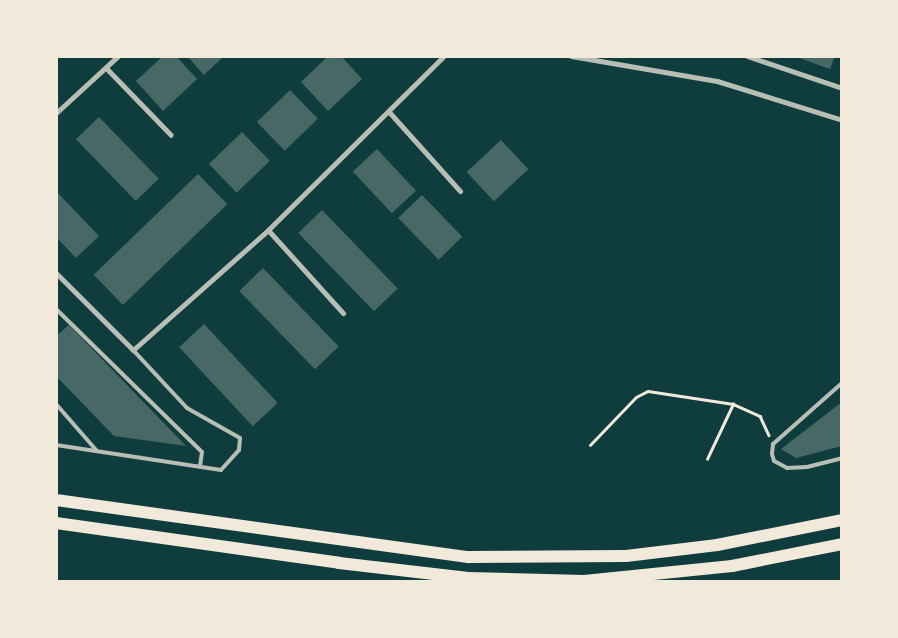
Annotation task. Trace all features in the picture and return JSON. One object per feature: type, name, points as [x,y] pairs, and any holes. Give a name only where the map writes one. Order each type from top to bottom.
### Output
[{"type":"highway","points":[[56,500],[468,557],[626,556],[717,545],[842,520]]},
{"type":"highway","points":[[56,523],[339,563],[468,578],[584,581],[732,566],[842,544]]},
{"type":"street","points":[[56,113],[118,56]]},
{"type":"street","points":[[56,273],[133,350],[268,230],[390,113],[444,56]]},
{"type":"street","points":[[571,56],[717,81],[842,120]]},
{"type":"street","points":[[746,56],[842,88]]},
{"type":"street","points":[[106,68],[171,135]]},
{"type":"street","points":[[390,113],[460,191]]},
{"type":"street","points":[[268,230],[343,313]]},
{"type":"lane","points":[[56,309],[202,452],[200,467]]},
{"type":"lane","points":[[56,446],[220,470],[242,443],[236,435],[187,408],[133,350]]},
{"type":"lane","points":[[842,383],[773,444],[774,461],[787,468],[806,467],[842,458]]},
{"type":"lane","points":[[56,404],[97,452]]},
{"type":"path","points":[[590,445],[636,397],[648,391],[733,404],[760,416],[773,444]]},
{"type":"path","points":[[707,459],[733,404]]},
{"type":"building","points":[[163,56],[176,56],[197,79],[163,111],[136,81]]},
{"type":"building","points":[[187,56],[224,56],[204,75]]},
{"type":"building","points":[[328,56],[341,56],[362,79],[328,111],[301,82]]},
{"type":"building","points":[[794,56],[835,56],[830,69]]},
{"type":"building","points":[[290,90],[318,119],[285,151],[257,122]]},
{"type":"building","points":[[99,117],[159,179],[136,201],[76,139]]},
{"type":"building","points":[[242,132],[270,161],[237,193],[209,164]]},
{"type":"building","points":[[501,140],[528,169],[494,201],[467,172]]},
{"type":"building","points":[[377,149],[416,191],[392,213],[353,172]]},
{"type":"building","points":[[198,174],[227,204],[123,305],[94,275]]},
{"type":"building","points":[[56,191],[99,236],[76,258],[56,237]]},
{"type":"building","points":[[422,195],[462,237],[439,260],[398,218]]},
{"type":"building","points":[[322,210],[398,288],[374,311],[298,233]]},
{"type":"building","points":[[263,268],[339,346],[315,369],[239,291]]},
{"type":"building","points":[[204,324],[278,403],[253,426],[179,347]]},
{"type":"building","points":[[69,325],[186,446],[114,436],[56,376],[56,336]]},
{"type":"building","points":[[842,402],[842,446],[796,458],[781,449]]}]
